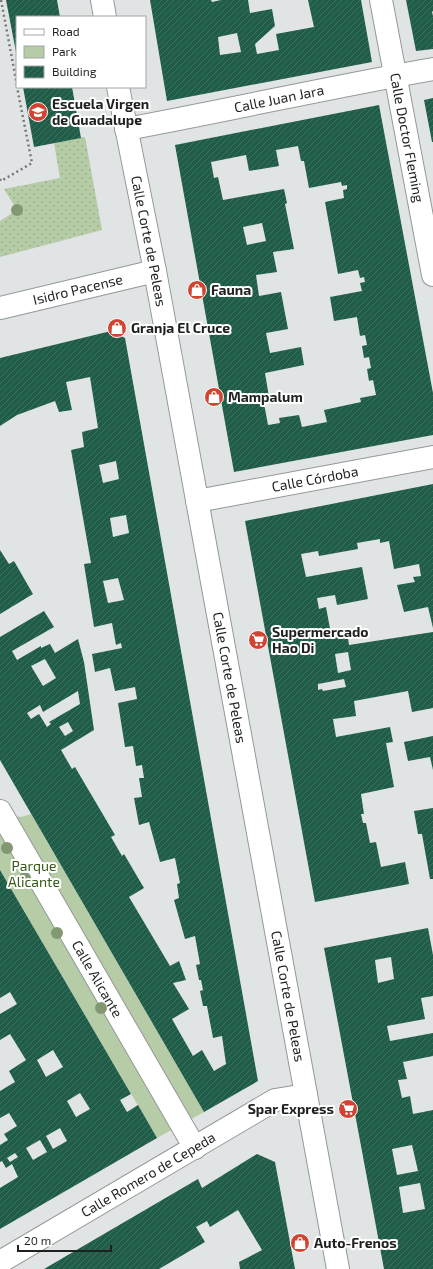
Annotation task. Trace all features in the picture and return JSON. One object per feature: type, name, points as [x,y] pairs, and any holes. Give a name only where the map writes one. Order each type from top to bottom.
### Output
[{"type":"street","points":[[102,0],[105,16]]},
{"type":"street","name":"Calle Doctor Fleming","points":[[381,0],[433,275]]},
{"type":"street","name":"Calle Juan Jara","points":[[126,129],[433,69]]},
{"type":"street","name":"Calle Corte de Peleas","points":[[118,88],[155,271],[338,1269]]},
{"type":"street","name":"Isidro Pacense","points":[[0,308],[155,271]]},
{"type":"street","name":"Calle Córdoba","points":[[197,501],[433,457]]},
{"type":"street","name":"Calle Alicante","points":[[0,811],[195,1148]]},
{"type":"street","name":"Calle Romero de Cepeda","points":[[0,1262],[275,1100],[306,1095]]},
{"type":"path","points":[[1,0],[16,81]]},
{"type":"path","points":[[0,179],[1,180],[32,163],[17,88]]},
{"type":"green space","points":[[85,137],[102,230],[0,257],[0,221],[17,210],[4,189],[60,178],[54,143]]},
{"type":"green space","name":"Parque Alicante","points":[[0,811],[16,817],[31,814],[204,1112],[157,1138],[0,870]]},
{"type":"building","points":[[6,0],[57,0],[60,16],[16,16],[16,52]]},
{"type":"building","points":[[150,0],[211,0],[212,2],[221,0],[248,0],[250,13],[272,9],[275,26],[255,44],[257,54],[279,50],[276,34],[314,27],[308,0],[361,0],[372,62],[167,101]],"holes":[[[237,33],[241,52],[220,55],[218,37]]]},
{"type":"building","points":[[406,0],[433,0],[433,49],[416,51]]},
{"type":"building","points":[[23,88],[72,88],[81,138],[34,147]]},
{"type":"building","points":[[433,98],[433,142],[432,142],[424,100]]},
{"type":"building","points":[[379,105],[433,393],[433,435],[234,472],[175,145]],"holes":[[[298,146],[301,161],[304,161],[309,188],[341,182],[342,186],[347,185],[347,189],[343,190],[344,198],[325,202],[338,274],[358,270],[360,278],[364,277],[365,282],[360,283],[362,291],[330,297],[334,321],[357,317],[360,336],[365,335],[367,345],[362,346],[364,358],[369,357],[371,368],[367,369],[369,381],[373,380],[376,395],[360,398],[361,402],[324,410],[327,422],[302,427],[299,415],[279,418],[280,423],[268,425],[263,398],[269,397],[265,373],[304,365],[301,347],[270,353],[266,333],[288,329],[281,292],[259,296],[256,275],[277,272],[273,252],[294,249],[285,204],[287,203],[284,189],[223,200],[218,177],[214,178],[211,162],[246,155],[249,171],[279,166],[276,150]],[[262,223],[266,241],[247,245],[243,227]]]},
{"type":"building","points":[[111,331],[125,338],[258,1081],[204,1112],[0,760],[0,637],[44,611],[54,627],[12,651],[17,660],[41,646],[41,648],[50,644],[55,653],[78,639],[84,662],[94,730],[61,750],[72,769],[75,767],[115,835],[111,837],[122,856],[124,854],[144,888],[129,897],[170,966],[179,961],[186,980],[173,983],[189,1009],[172,1019],[193,1056],[202,1050],[214,1071],[226,1064],[222,1036],[213,1038],[207,1006],[203,1006],[200,991],[203,990],[196,965],[200,964],[195,936],[185,939],[174,900],[179,898],[177,884],[180,883],[175,858],[160,862],[149,822],[139,825],[134,798],[142,797],[139,778],[144,778],[142,765],[136,766],[133,746],[125,747],[118,703],[137,699],[135,687],[115,691],[110,668],[95,672],[92,654],[122,648],[121,643],[116,645],[112,623],[94,627],[84,564],[91,563],[71,450],[84,447],[82,432],[98,428],[90,377],[66,382],[72,410],[59,412],[55,401],[17,415],[0,426],[0,358]],"holes":[[[116,461],[119,479],[103,483],[99,465]],[[126,515],[129,533],[113,537],[110,518]],[[118,578],[124,600],[108,603],[103,581]],[[45,659],[56,678],[43,686],[31,666]],[[78,691],[80,704],[49,722],[51,724],[47,727],[39,714],[31,719],[27,713],[40,705],[43,712]],[[68,722],[73,731],[65,736],[59,727]]]},
{"type":"building","points":[[433,484],[433,628],[428,607],[404,612],[397,585],[415,582],[413,577],[421,576],[419,564],[394,569],[389,541],[380,543],[380,539],[357,543],[358,549],[319,556],[318,551],[301,554],[306,577],[362,567],[368,599],[337,605],[335,595],[317,598],[319,609],[326,607],[331,634],[347,631],[349,645],[433,632],[433,708],[412,712],[408,691],[354,701],[356,716],[333,719],[336,737],[390,727],[393,742],[386,743],[394,787],[361,794],[364,814],[361,814],[363,823],[366,823],[370,843],[376,842],[381,867],[405,862],[409,884],[315,902],[245,521]],"holes":[[[348,652],[351,670],[338,673],[335,654]],[[344,679],[346,687],[323,691],[322,689],[318,690],[318,684]]]},
{"type":"building","points":[[0,550],[9,564],[14,561],[33,594],[0,614]]},
{"type":"building","points":[[433,736],[433,770],[430,757],[408,761],[404,742]]},
{"type":"building","points":[[433,808],[433,879],[430,879],[422,834],[418,834],[414,811]]},
{"type":"building","points":[[0,870],[131,1094],[120,1100],[127,1112],[138,1105],[157,1138],[0,1229],[0,1188],[18,1177],[12,1164],[6,1168],[2,1161],[0,1162],[0,1145],[8,1140],[4,1134],[17,1126],[9,1113],[0,1118],[0,1091],[15,1082],[9,1071],[26,1060],[10,1034],[0,1040],[0,1014],[17,1004],[10,992],[0,998]],"holes":[[[53,1050],[63,1067],[46,1077],[37,1060]],[[80,1093],[90,1109],[76,1117],[67,1101]],[[60,1128],[67,1141],[53,1149],[46,1136]],[[40,1140],[47,1152],[33,1160],[26,1148]],[[15,1153],[18,1157],[10,1162],[7,1158]]]},
{"type":"building","points":[[428,928],[433,955],[433,996],[421,998],[425,1019],[387,1026],[390,1041],[433,1033],[433,1056],[403,1062],[407,1079],[398,1080],[402,1098],[410,1096],[413,1114],[433,1110],[433,1269],[384,1269],[324,948]],"holes":[[[391,957],[394,979],[378,983],[375,960]],[[412,1145],[418,1171],[397,1175],[392,1149]],[[420,1183],[425,1209],[403,1213],[399,1187]]]},
{"type":"building","points":[[257,1154],[275,1162],[295,1269],[240,1269],[239,1262],[262,1250],[238,1210],[210,1227],[207,1221],[196,1227],[205,1242],[159,1269],[44,1269],[198,1179],[202,1188]]},
{"type":"place","name":"Escuela Virgen de Guadalupe","points":[[38,112]]},
{"type":"place","name":"Fauna","points":[[197,290]]},
{"type":"place","name":"Granja El Cruce","points":[[117,328]]},
{"type":"place","name":"Mampalum","points":[[214,397]]},
{"type":"place","name":"Supermercado Hao Di","points":[[258,640]]},
{"type":"place","name":"Spar Express","points":[[348,1109]]},
{"type":"place","name":"Auto-Frenos","points":[[300,1243]]}]
